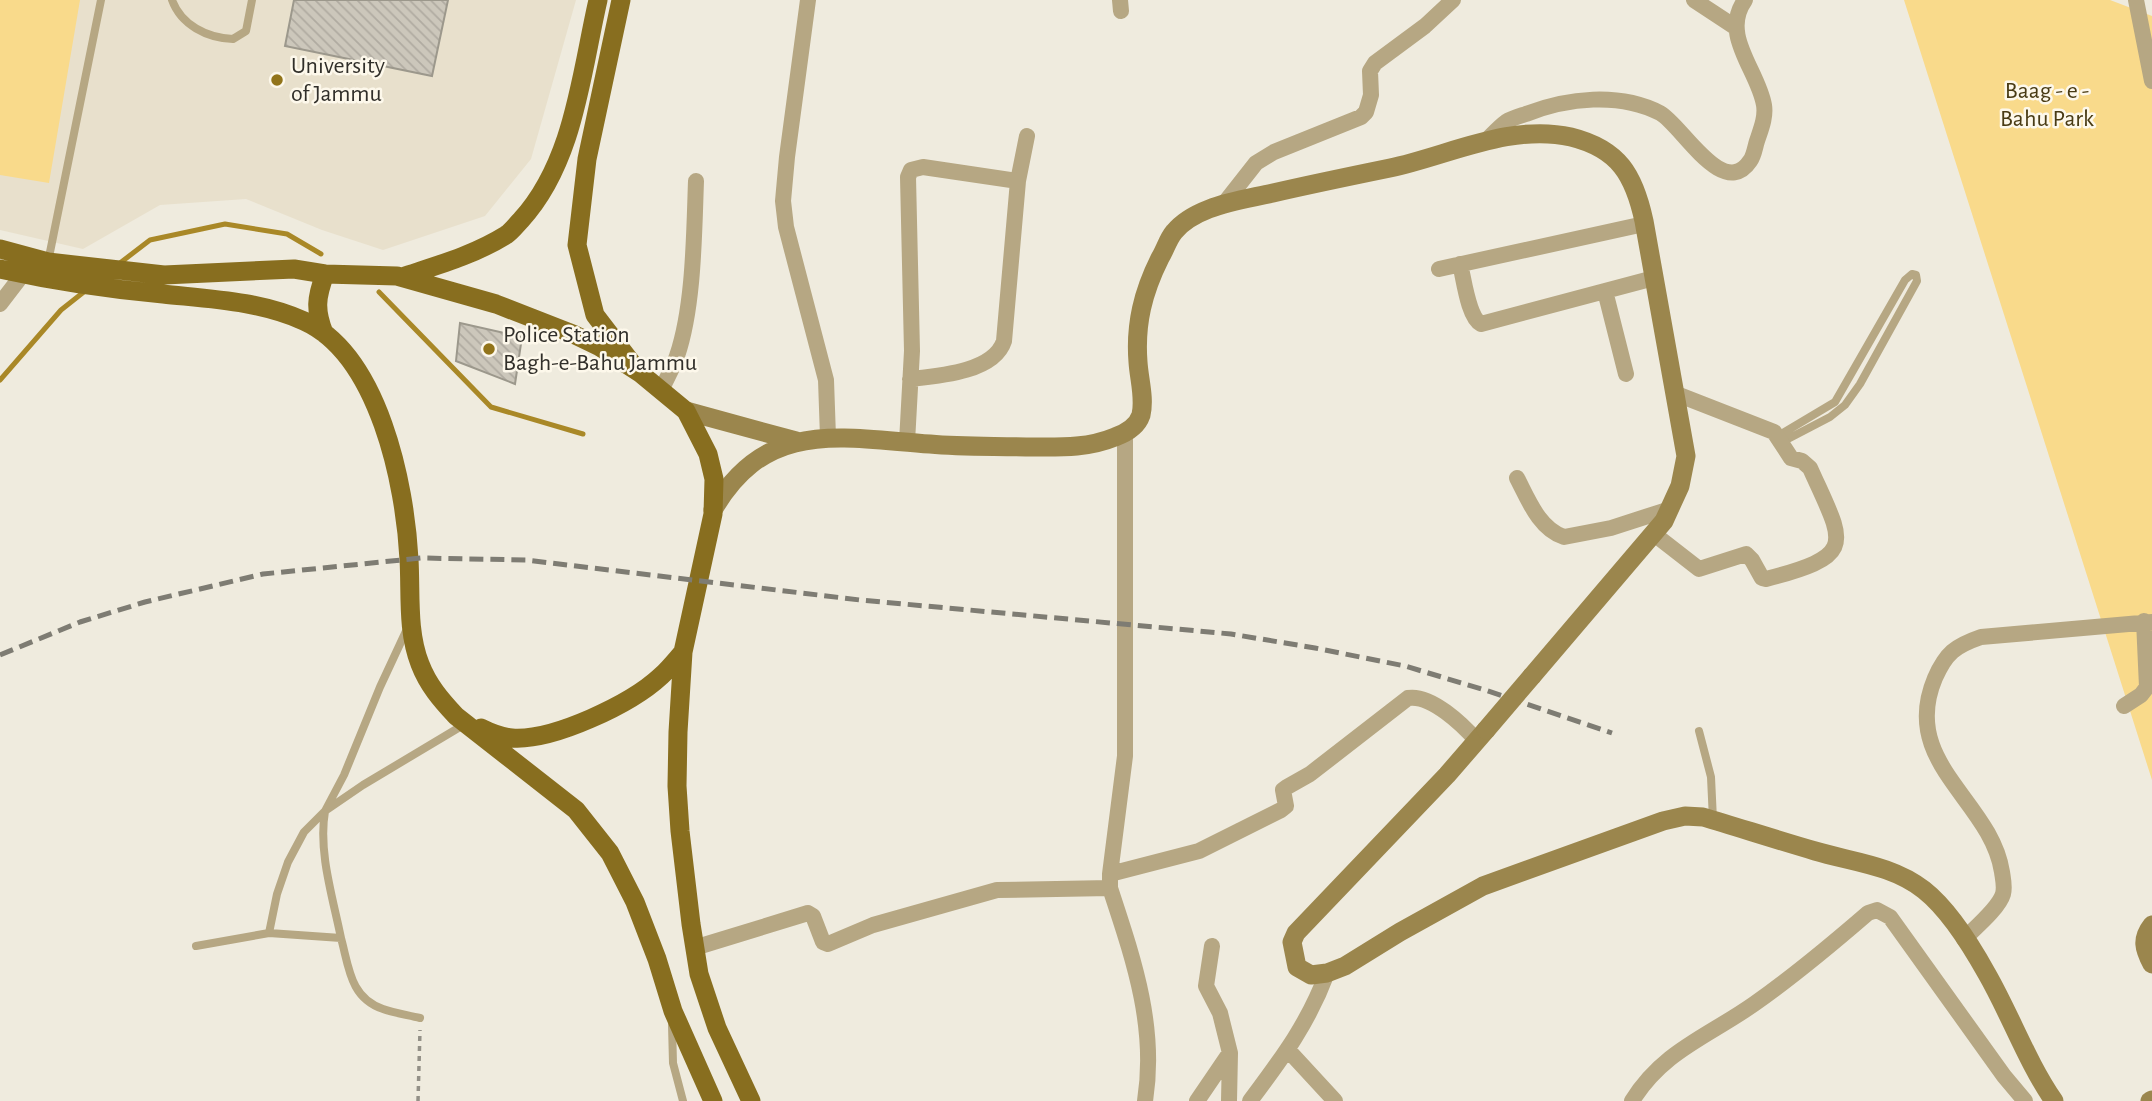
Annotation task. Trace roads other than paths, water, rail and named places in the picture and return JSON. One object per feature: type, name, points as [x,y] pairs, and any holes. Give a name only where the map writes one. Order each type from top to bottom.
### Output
[{"type":"main road","points":[[401,277],[459,259],[508,233],[535,205],[552,177],[568,135],[598,0]]},
{"type":"main road","points":[[621,0],[587,159],[578,245],[585,282],[596,315],[640,373]]},
{"type":"main road","points":[[713,510],[728,486],[754,463],[796,441],[828,437],[907,442],[1085,446],[1136,426],[1140,417],[1142,392],[1137,348],[1138,326],[1141,303],[1153,271],[1173,234],[1185,221],[1223,205],[1401,165],[1487,140],[1546,134],[1571,137],[1598,146],[1616,158],[1627,171],[1637,193],[1686,456],[1680,486],[1670,509],[1654,534],[1482,736],[1296,933],[1292,942],[1297,967],[1311,975],[1327,973],[1345,966],[1483,886],[1663,821],[1694,816],[1899,874],[1936,900],[1989,977],[2029,1059],[2054,1101]]},
{"type":"main road","points":[[0,249],[58,269],[163,284],[211,299],[262,307],[304,321],[324,333],[353,362],[365,380],[386,433],[399,489],[407,539],[414,644],[427,681],[456,716],[496,735],[512,738],[562,730],[611,708],[643,689],[660,677],[683,652]]},
{"type":"main road","points":[[163,284],[294,268],[325,274],[401,277],[496,304],[573,334],[600,347],[640,373],[686,411],[796,441]]},
{"type":"main road","points":[[0,269],[23,274],[58,269]]},
{"type":"main road","points":[[324,333],[317,315],[319,289],[325,274]]},
{"type":"main road","points":[[686,411],[708,454],[714,479],[713,510],[683,652],[677,786],[680,831],[694,948],[707,1001],[751,1101]]},
{"type":"main road","points":[[468,723],[500,751],[558,793],[598,836],[635,902],[673,1011],[713,1101]]},
{"type":"main road","points":[[2152,925],[2144,941],[2144,949],[2152,964]]},
{"type":"street","points":[[808,0],[783,201],[786,227],[826,380],[828,437]]},
{"type":"street","points":[[1223,205],[1256,163],[1274,152],[1361,117],[1366,112],[1370,71],[1375,63],[1425,26],[1453,0]]},
{"type":"street","points":[[1694,0],[1735,27]]},
{"type":"street","points":[[1487,140],[1507,121],[1550,104],[1598,99],[1637,105],[1661,114],[1677,126],[1711,165],[1732,172],[1742,168],[1751,161],[1764,117],[1764,103],[1740,46],[1735,27],[1745,0]]},
{"type":"street","points":[[2136,0],[2152,81]]},
{"type":"street","points":[[910,379],[969,368],[993,358],[1001,351],[1018,181],[1027,136]]},
{"type":"street","points":[[907,442],[912,351],[908,177],[911,170],[923,167],[1018,181]]},
{"type":"street","points":[[661,391],[682,341],[694,249],[696,181]]},
{"type":"street","points":[[1439,269],[1644,224]]},
{"type":"street","points":[[1460,264],[1474,320],[1481,324],[1654,278]]},
{"type":"street","points":[[0,304],[23,274]]},
{"type":"street","points":[[1605,291],[1626,374]]},
{"type":"street","points":[[1654,534],[1699,569],[1746,554],[1762,578],[1766,579],[1827,558],[1838,543],[1838,530],[1810,468],[1802,461],[1791,458],[1780,439],[1770,430],[1675,393]]},
{"type":"street","points":[[1125,432],[1125,756],[1110,881],[1136,966],[1144,1003],[1149,1041],[1149,1075],[1145,1101]]},
{"type":"street","points":[[1517,478],[1547,527],[1563,537],[1611,528],[1670,509]]},
{"type":"street","points":[[1964,939],[1997,904],[2003,895],[2004,883],[1997,849],[1951,782],[1931,742],[1926,709],[1942,664],[1952,650],[1981,637],[2148,622],[2147,688],[2124,706]]},
{"type":"street","points":[[694,948],[808,913],[813,916],[823,942],[828,944],[873,925],[997,890],[1110,881],[1199,851],[1281,810],[1286,806],[1283,790],[1310,774],[1408,698],[1416,696],[1423,699],[1482,736]]},
{"type":"street","points":[[1632,1101],[1648,1077],[1661,1064],[1752,1006],[1810,963],[1868,913],[1877,910],[1890,917],[2004,1076],[2025,1101]]},
{"type":"street","points":[[1212,946],[1206,986],[1220,1013],[1230,1053],[1229,1101]]},
{"type":"street","points":[[1250,1101],[1314,1007],[1327,973]]},
{"type":"street","points":[[1287,1050],[1335,1101]]},
{"type":"street","points":[[1197,1101],[1230,1053]]},
{"type":"lane","points":[[58,269],[101,0]]},
{"type":"lane","points":[[172,0],[179,15],[196,29],[233,39],[246,31],[252,0]]},
{"type":"lane","points":[[1912,274],[1916,275],[1917,281],[1860,384],[1845,405],[1830,417],[1780,439],[1835,402],[1906,280],[1912,274]]},
{"type":"lane","points":[[411,620],[344,775],[325,811],[322,828],[341,938],[352,981],[358,993],[383,1010],[420,1018]]},
{"type":"lane","points":[[269,933],[277,894],[291,854],[304,832],[325,811],[363,785],[468,723]]},
{"type":"lane","points":[[1699,731],[1711,777],[1713,820]]},
{"type":"lane","points":[[195,946],[269,933],[341,938]]},
{"type":"lane","points":[[673,1011],[673,1063],[683,1101]]},
{"type":"waterway","points":[[120,263],[150,240],[225,224],[287,234],[321,254]]},
{"type":"waterway","points":[[0,380],[61,310],[85,291]]},
{"type":"waterway","points":[[379,292],[491,407],[583,434]]},
{"type":"railway","points":[[0,655],[80,622],[145,602],[263,574],[421,558],[526,560],[860,600],[1231,634],[1405,666],[1612,733]]},
{"type":"place","name":"University of Jammu","points":[[277,80]]},
{"type":"place","name":"Police Station Bagh-e-Bahu Jammu","points":[[489,349]]},
{"type":"park label","name":"Baag - e - Bahu Park","points":[[2047,105]]}]
